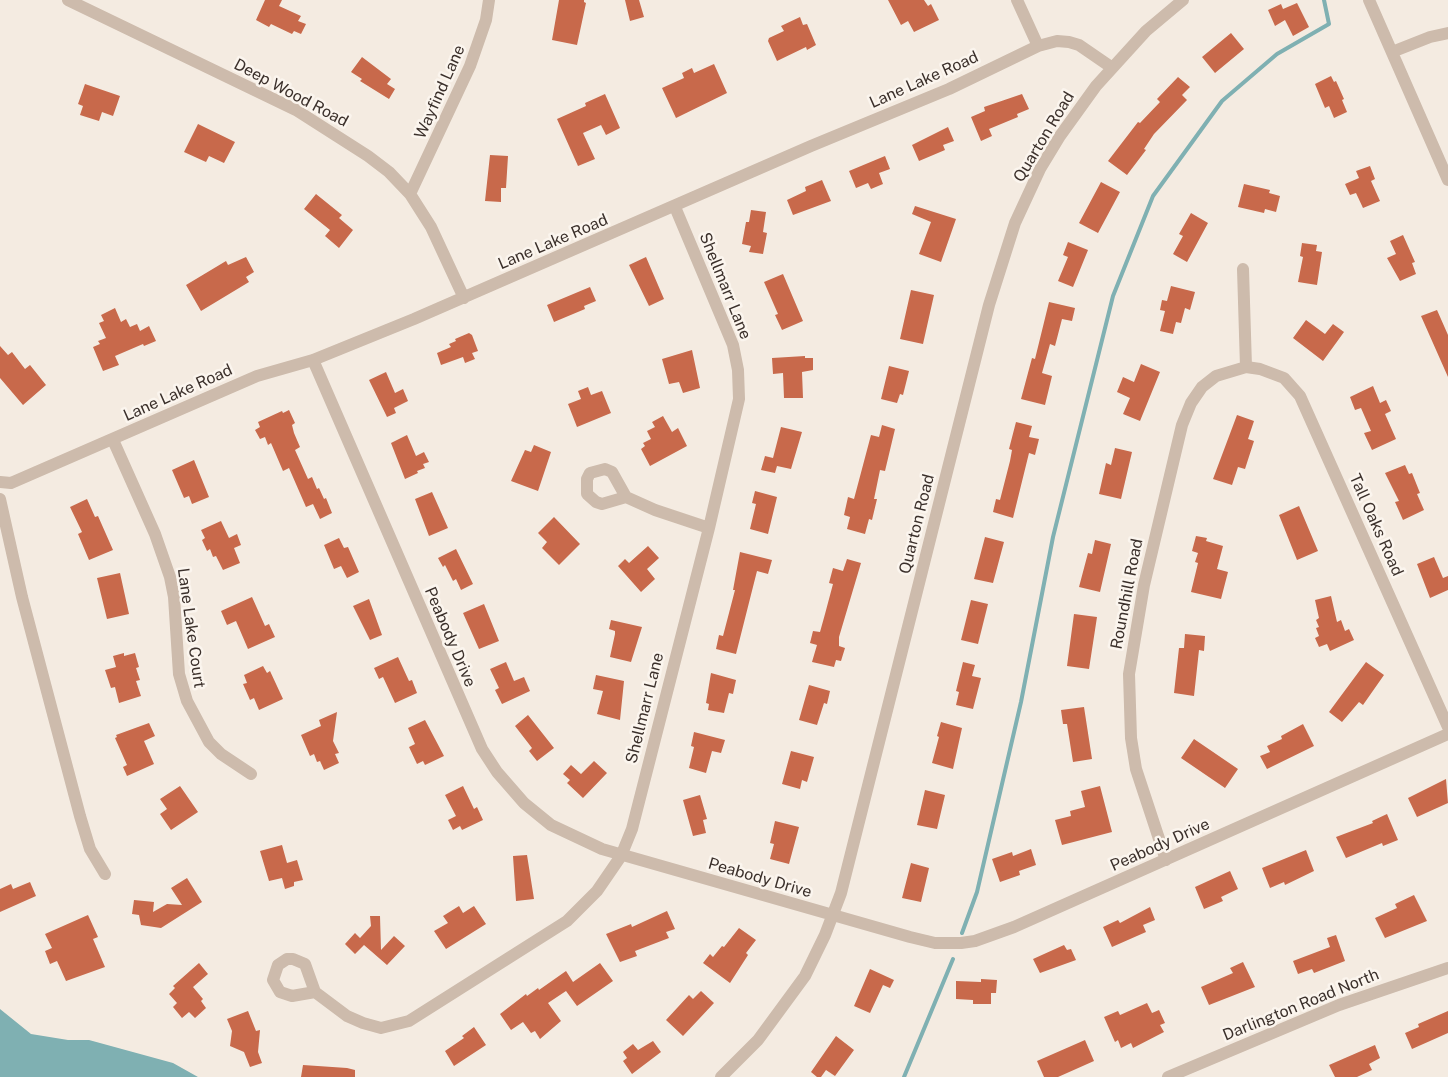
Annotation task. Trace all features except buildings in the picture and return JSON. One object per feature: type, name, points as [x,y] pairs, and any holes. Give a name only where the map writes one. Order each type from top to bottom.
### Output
[{"type":"street","name":"Deep Wood Road","points":[[68,0],[296,110],[368,156],[389,172],[410,194],[431,227],[464,298]]},
{"type":"street","name":"Wayfind Lane","points":[[410,194],[470,66],[486,20],[489,0]]},
{"type":"street","points":[[1017,0],[1038,46]]},
{"type":"street","name":"Quarton Road","points":[[721,1077],[758,1040],[795,991],[817,952],[833,916],[858,832],[969,382],[1005,249],[1040,169],[1077,111],[1111,67],[1146,31],[1183,0]]},
{"type":"street","points":[[1369,0],[1444,162],[1448,180]]},
{"type":"street","points":[[1392,52],[1430,37],[1448,33]]},
{"type":"street","name":"Lane Lake Road","points":[[105,874],[90,848],[80,816],[22,597],[0,499],[1,483],[11,483],[257,376],[313,360],[464,298],[820,142],[949,89],[1038,46],[1057,41],[1068,42],[1089,52],[1111,67]]},
{"type":"street","name":"Shellmarr Lane","points":[[315,992],[347,1016],[363,1024],[381,1028],[409,1021],[567,921],[597,891],[621,856],[632,829],[709,528],[739,399],[738,370],[727,327],[675,207]]},
{"type":"street","points":[[1244,269],[1246,367]]},
{"type":"street","name":"Peabody Drive","points":[[313,360],[482,749],[511,790],[540,817],[586,843],[621,856],[936,943],[975,941],[1014,927],[1448,734]]},
{"type":"street","name":"Tall Oaks Road","points":[[1246,367],[1272,372],[1284,378],[1300,396],[1448,727]]},
{"type":"street","name":"Roundhill Road","points":[[1166,860],[1141,787],[1131,738],[1128,674],[1136,620],[1182,425],[1191,403],[1202,387],[1216,376],[1246,367]]},
{"type":"street","name":"Lane Lake Court","points":[[113,440],[155,534],[170,577],[174,597],[179,674],[186,701],[209,742],[221,754],[250,774]]},
{"type":"street","points":[[626,497],[676,518],[709,528]]},
{"type":"street","name":"Darlington Road North","points":[[1168,1077],[1339,1005],[1448,968]]},
{"type":"water","points":[[0,1009],[31,1034],[68,1040],[89,1040],[173,1063],[198,1077],[0,1077]]},
{"type":"waterway","points":[[962,933],[977,892],[1021,702],[1053,537],[1113,296],[1153,196],[1222,101],[1277,54],[1329,24],[1324,0]]},
{"type":"waterway","points":[[904,1077],[953,959]]}]
